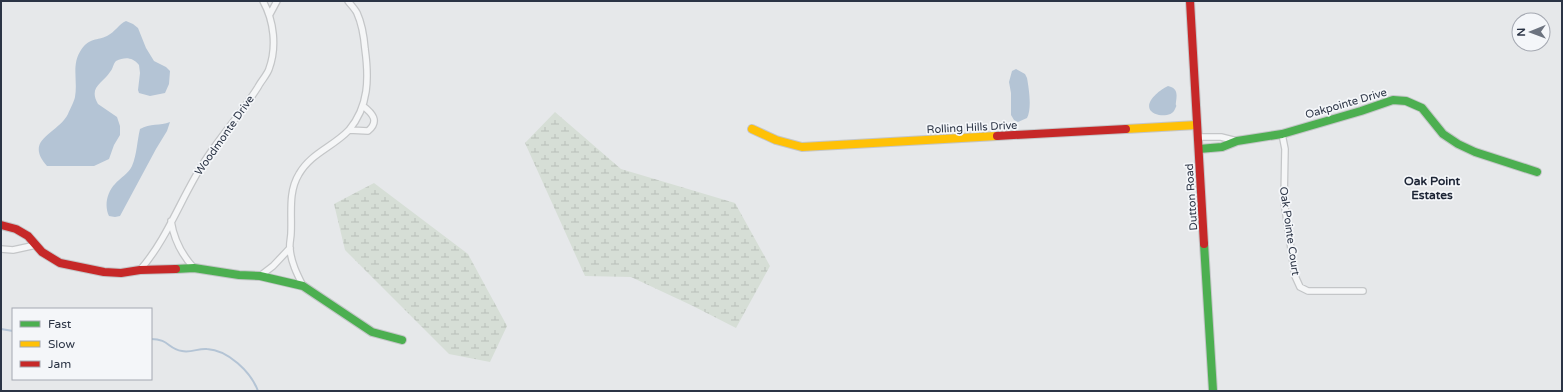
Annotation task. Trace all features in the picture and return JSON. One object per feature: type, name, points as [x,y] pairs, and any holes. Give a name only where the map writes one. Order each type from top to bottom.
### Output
[{"type":"street","name":"Woodmonte Drive","points":[[140,270],[151,258],[205,161],[229,129],[269,70],[273,44],[273,27],[270,14],[263,1]]},
{"type":"street","points":[[270,14],[277,1]]},
{"type":"street","points":[[303,286],[296,273],[290,248],[291,203],[293,188],[298,175],[307,162],[321,150],[337,141],[349,130],[363,106],[367,91],[368,71],[363,31],[357,12],[348,1]]},
{"type":"street","name":"Dutton Road","points":[[1190,1],[1213,391]]},
{"type":"street","name":"Oakpointe Drive","points":[[1199,149],[1222,147],[1237,141],[1282,134],[1393,100],[1406,101],[1422,108],[1443,134],[1458,144],[1475,152],[1537,172]]},
{"type":"street","points":[[349,130],[368,131],[373,127],[373,115],[363,106]]},
{"type":"street","name":"Rolling Hills Drive","points":[[752,129],[768,138],[787,145],[802,147],[1197,125]]},
{"type":"street","name":"Oak Pointe Court","points":[[1282,134],[1285,149],[1284,201],[1295,276],[1300,287],[1308,291],[1363,291]]},
{"type":"street","name":"Oakpointe Drive","points":[[1198,137],[1221,137],[1237,141]]},
{"type":"street","points":[[1221,137],[1222,147]]},
{"type":"street","points":[[171,220],[173,234],[179,248],[194,268]]},
{"type":"street","points":[[1,225],[16,229],[28,236],[53,260],[60,263],[113,273],[140,270],[194,268],[239,275],[260,276],[303,286],[372,332],[402,340]]},
{"type":"street","points":[[1,250],[13,250],[36,245]]},
{"type":"street","points":[[260,276],[273,266],[290,248]]},
{"type":"green space","points":[[555,112],[621,169],[735,203],[770,266],[736,328],[631,277],[585,276],[525,143]]},
{"type":"green space","points":[[374,183],[468,254],[507,326],[490,362],[449,354],[345,250],[334,204]]},
{"type":"water","points":[[126,21],[138,28],[146,48],[154,61],[166,67],[170,71],[169,84],[165,93],[150,96],[139,93],[139,65],[134,60],[128,58],[116,61],[111,71],[96,89],[95,93],[95,98],[98,104],[117,117],[120,126],[120,135],[114,145],[109,159],[94,166],[47,166],[41,157],[39,149],[40,143],[63,121],[73,103],[76,91],[75,67],[81,50],[87,43],[103,38]]},
{"type":"water","points":[[1016,69],[1025,74],[1027,78],[1030,99],[1029,114],[1027,118],[1018,122],[1014,120],[1011,115],[1011,93],[1009,82],[1012,71]]},
{"type":"water","points":[[1168,86],[1174,88],[1176,92],[1176,106],[1171,114],[1159,115],[1150,109],[1149,105],[1151,100],[1159,92]]},
{"type":"water","points":[[170,122],[167,131],[120,216],[109,216],[107,212],[108,195],[112,187],[129,171],[132,166],[140,129]]},
{"type":"waterway","points":[[1,329],[12,331]]},
{"type":"waterway","points":[[152,339],[165,342],[177,350],[182,351],[207,349],[223,353],[238,363],[250,377],[258,391]]},
{"type":"traffic: fast","points":[[1199,149],[1222,147],[1237,141],[1282,134],[1393,100],[1406,101],[1422,108],[1443,134],[1458,144],[1475,152],[1537,172]]},
{"type":"traffic: fast","points":[[1204,244],[1213,391]]},
{"type":"traffic: fast","points":[[176,269],[194,268],[239,275],[260,276],[303,286],[372,332],[402,340]]},
{"type":"traffic: slow","points":[[1126,129],[1197,125]]},
{"type":"traffic: slow","points":[[752,129],[776,140],[802,147],[997,136]]},
{"type":"traffic: jam","points":[[1190,1],[1204,244]]},
{"type":"traffic: jam","points":[[997,136],[1126,129]]},
{"type":"traffic: jam","points":[[1,225],[16,229],[28,236],[42,252],[60,263],[104,272],[121,273],[140,270],[176,269]]},
{"type":"district","name":"Oak Point Estates","points":[[1432,188]]}]
